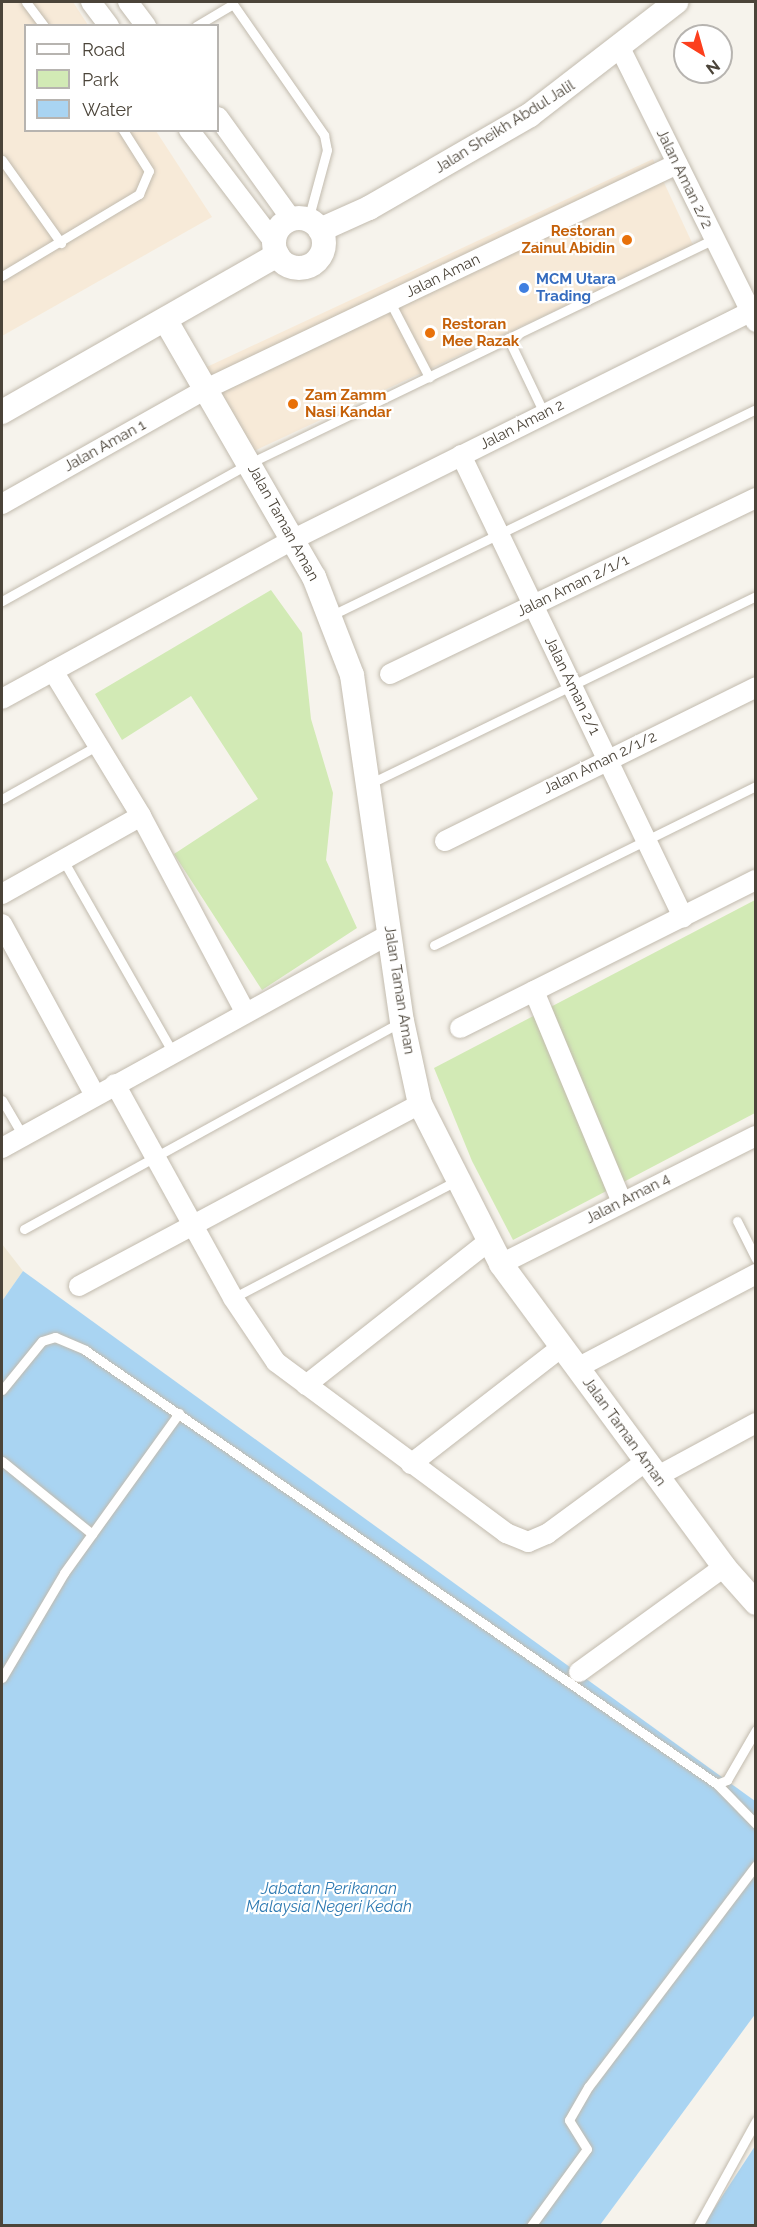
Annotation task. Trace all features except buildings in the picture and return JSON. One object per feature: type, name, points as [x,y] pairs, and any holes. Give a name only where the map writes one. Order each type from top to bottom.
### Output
[{"type":"street","points":[[91,2],[108,24]]},
{"type":"street","points":[[128,2],[144,24]]},
{"type":"street","name":"Jalan Sheikh Abdul Jalil","points":[[307,223],[481,145],[620,48],[676,2]]},
{"type":"street","name":"Jalan Aman 2/2","points":[[620,48],[714,239],[754,314]]},
{"type":"street","points":[[190,132],[288,266],[311,265],[322,253],[307,223],[219,118]]},
{"type":"street","name":"Jalan Aman","points":[[208,388],[677,164]]},
{"type":"street","points":[[2,412],[166,321],[275,248],[280,228],[307,223]]},
{"type":"street","name":"Jalan Aman 2","points":[[2,699],[294,539],[544,413],[754,314]]},
{"type":"street","name":"Jalan Taman Aman","points":[[166,321],[208,388],[294,539],[332,615],[352,675],[371,783],[402,1021],[420,1104],[456,1181],[501,1264],[650,1469],[724,1567],[756,1603]]},
{"type":"street","name":"Jalan Aman 1","points":[[2,504],[208,388]]},
{"type":"street","name":"Jalan Aman 2/1","points":[[461,455],[683,916]]},
{"type":"street","name":"Jalan Aman 2/1/1","points":[[390,674],[756,498]]},
{"type":"street","points":[[53,671],[100,744],[141,816],[244,1010]]},
{"type":"street","name":"Jalan Aman 2/1/2","points":[[445,841],[756,687]]},
{"type":"street","points":[[2,894],[141,816]]},
{"type":"street","points":[[460,1028],[756,880]]},
{"type":"street","points":[[2,924],[96,1095]]},
{"type":"street","points":[[2,1148],[244,1010],[390,934]]},
{"type":"street","points":[[534,991],[622,1202]]},
{"type":"street","points":[[115,1084],[233,1298],[276,1362],[411,1464],[528,1542],[650,1469],[756,1423]]},
{"type":"street","points":[[78,1286],[420,1104]]},
{"type":"street","name":"Jalan Aman 4","points":[[501,1264],[756,1136]]},
{"type":"street","points":[[306,1384],[488,1242]]},
{"type":"street","points":[[577,1368],[756,1274]]},
{"type":"street","points":[[411,1464],[562,1347]]},
{"type":"street","points":[[579,1672],[724,1567]]},
{"type":"lane","points":[[26,2],[42,24]]},
{"type":"lane","points":[[199,24],[233,4],[324,135],[327,150],[307,223]]},
{"type":"lane","points":[[2,276],[61,243],[139,194],[146,183],[146,160],[125,132]]},
{"type":"lane","points":[[2,159],[61,243]]},
{"type":"lane","points":[[2,601],[250,463],[714,239]]},
{"type":"lane","points":[[390,302],[429,377]]},
{"type":"lane","points":[[508,338],[544,413]]},
{"type":"lane","points":[[332,615],[756,409]]},
{"type":"lane","points":[[371,783],[756,596]]},
{"type":"lane","points":[[2,799],[100,744]]},
{"type":"lane","points":[[434,945],[756,786]]},
{"type":"lane","points":[[63,860],[172,1052]]},
{"type":"lane","points":[[24,1229],[154,1155],[402,1021]]},
{"type":"lane","points":[[2,1100],[23,1136]]},
{"type":"lane","points":[[233,1298],[456,1181]]},
{"type":"lane","points":[[737,1221],[756,1259]]},
{"type":"lane","points":[[2,1390],[32,1350],[55,1338],[85,1350],[717,1784],[756,1824]]},
{"type":"lane","points":[[2,1678],[92,1534],[179,1413]]},
{"type":"lane","points":[[2,1461],[92,1534]]},
{"type":"lane","points":[[717,1784],[727,1780],[756,1730]]},
{"type":"lane","points":[[531,2226],[587,2148],[569,2120],[589,2086],[756,1865]]},
{"type":"lane","points":[[698,2226],[756,2121]]},
{"type":"shaded area","points":[[2,2],[73,2],[87,24],[24,24],[24,132],[157,132],[212,217],[2,336]]},
{"type":"shaded area","points":[[653,159],[694,246],[247,454],[206,367]]},
{"type":"shaded area","points":[[2,1244],[23,1271],[2,1301]]},
{"type":"green space","points":[[271,590],[302,633],[311,719],[333,793],[326,860],[357,928],[262,990],[174,854],[258,799],[191,696],[122,740],[95,694]]},
{"type":"green space","points":[[755,900],[755,1113],[513,1240],[472,1161],[434,1068]]},
{"type":"water","name":"Jabatan Perikanan Malaysia Negeri Kedah","points":[[23,1271],[755,1801],[756,2013],[600,2225],[2,2226],[2,1301]]},
{"type":"water","points":[[755,2146],[755,2225],[704,2225],[704,2224]]},
{"type":"place","name":"Restoran Zainul Abidin","points":[[627,240]]},
{"type":"place","name":"MCM Utara Trading","points":[[524,288]]},
{"type":"place","name":"Restoran Mee Razak","points":[[430,333]]},
{"type":"place","name":"Zam Zamm Nasi Kandar","points":[[293,404]]}]
